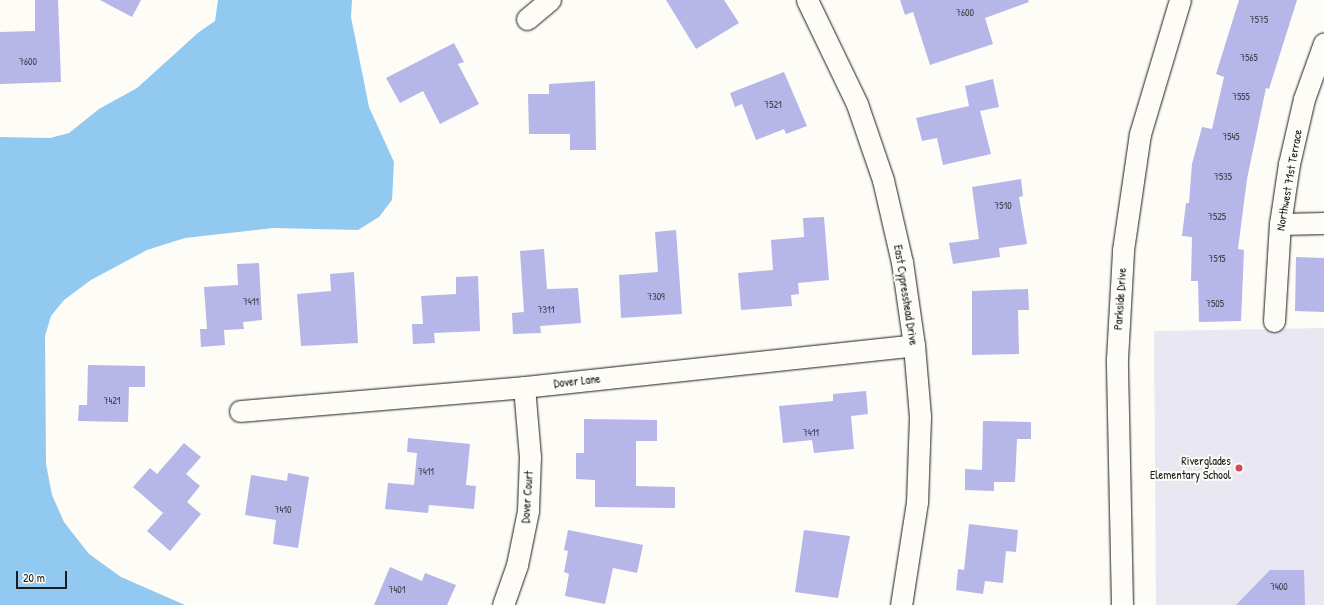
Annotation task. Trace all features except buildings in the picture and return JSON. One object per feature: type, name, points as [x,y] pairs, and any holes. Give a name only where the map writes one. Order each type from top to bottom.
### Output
[{"type":"street","points":[[527,19],[550,0]]},
{"type":"street","name":"East Cypresshead Drive","points":[[807,0],[857,104],[883,180],[902,262],[914,345],[920,417],[917,502],[901,605]]},
{"type":"street","name":"Parkside Drive","points":[[1122,605],[1116,359],[1123,250],[1140,134],[1180,0]]},
{"type":"street","name":"Northwest 71st Terrace","points":[[1274,321],[1280,224],[1304,99],[1324,43]]},
{"type":"street","points":[[1280,224],[1324,223]]},
{"type":"street","name":"Dover Lane","points":[[240,411],[524,387],[914,345]]},
{"type":"street","name":"Dover Court","points":[[502,605],[517,565],[528,511],[530,457],[524,387]]},
{"type":"shaded area","name":"Riverglades Elementary School","points":[[1324,328],[1324,605],[1156,605],[1154,331]]},
{"type":"water","points":[[218,0],[352,0],[351,17],[369,107],[394,162],[392,200],[379,217],[358,230],[273,228],[185,238],[147,250],[91,280],[64,300],[51,316],[45,336],[46,464],[52,495],[64,522],[89,554],[121,577],[185,605],[0,605],[0,137],[50,138],[69,133],[99,109],[137,88],[199,32],[215,21]]},
{"type":"place","name":"Riverglades Elementary School","points":[[1239,468]]}]
